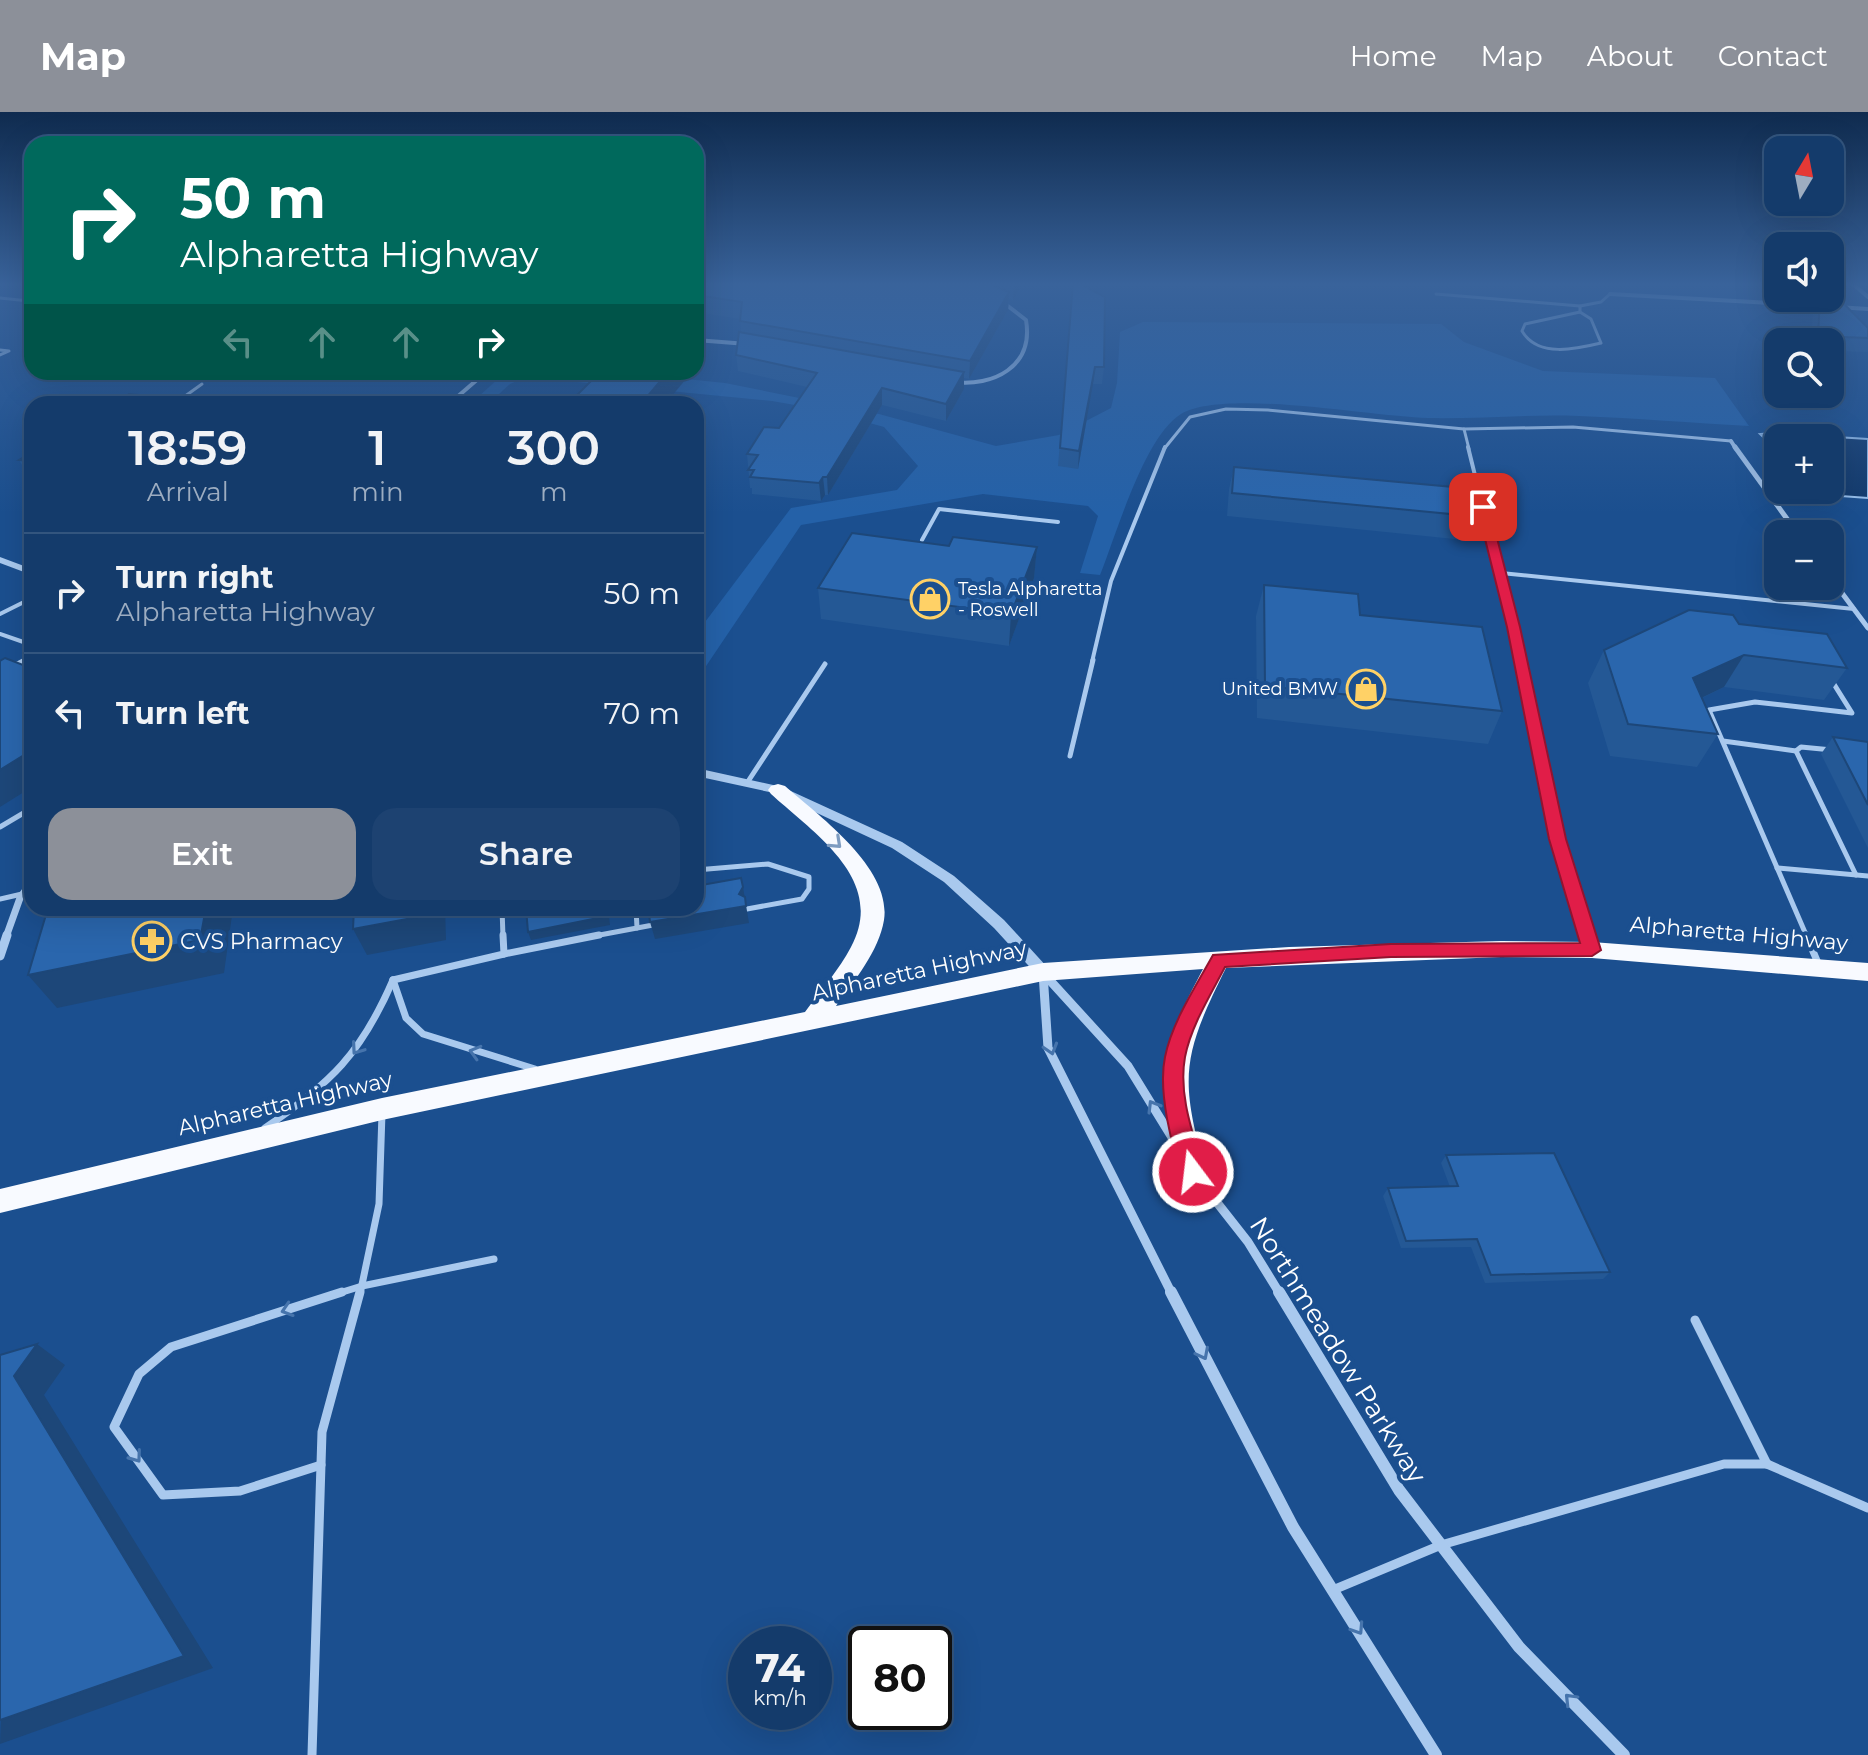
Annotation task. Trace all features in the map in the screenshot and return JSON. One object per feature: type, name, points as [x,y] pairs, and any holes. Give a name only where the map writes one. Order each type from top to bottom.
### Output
[{"type":"highway","points":[[778,790],[845,852],[863,875],[871,898],[874,919],[859,951],[812,1021]]},
{"type":"highway","name":"Alpharetta Highway","points":[[0,1201],[382,1109],[1043,972],[1391,950],[1592,950],[1868,972]]},
{"type":"highway","points":[[1193,1172],[1175,1102],[1175,1057],[1219,960]]},
{"type":"street","points":[[946,381],[980,385],[1001,378],[1013,368],[1017,360]]},
{"type":"street","points":[[458,396],[477,380]]},
{"type":"street","points":[[1731,441],[1788,520]]},
{"type":"street","points":[[0,560],[24,569]]},
{"type":"street","points":[[1844,596],[1868,628]]},
{"type":"street","points":[[704,774],[778,790],[897,845],[949,879],[999,924],[1043,972],[1048,1048],[1293,1527],[1436,1755]]},
{"type":"street","points":[[0,956],[24,891]]},
{"type":"street","name":"Northmeadow Parkway","points":[[1043,972],[1128,1066],[1193,1172],[1248,1242],[1399,1490],[1519,1647],[1624,1755]]},
{"type":"lane","points":[[185,396],[202,384]]},
{"type":"lane","points":[[1070,756],[1111,581],[1167,442],[1190,417],[1226,409],[1268,410],[1464,429],[1573,427],[1731,441]]},
{"type":"lane","points":[[1464,429],[1501,573],[1557,839],[1592,950]]},
{"type":"lane","points":[[922,540],[939,509],[1058,522]]},
{"type":"lane","points":[[1501,573],[1854,609]]},
{"type":"lane","points":[[0,614],[24,602]]},
{"type":"lane","points":[[0,634],[24,642]]},
{"type":"lane","points":[[0,673],[24,660]]},
{"type":"lane","points":[[747,783],[825,664]]},
{"type":"lane","points":[[1819,966],[1709,710],[1755,702],[1852,713],[1828,674]]},
{"type":"lane","points":[[1723,741],[1796,751],[1801,747],[1838,751]]},
{"type":"lane","points":[[1796,751],[1856,875]]},
{"type":"lane","points":[[0,827],[24,813]]},
{"type":"lane","points":[[704,869],[768,864],[809,877],[809,889],[802,899],[747,909]]},
{"type":"lane","points":[[1777,868],[1868,876]]},
{"type":"lane","points":[[0,899],[22,894]]},
{"type":"lane","points":[[502,916],[504,954]]},
{"type":"lane","points":[[636,916],[637,928]]},
{"type":"lane","points":[[393,980],[504,954],[653,925]]},
{"type":"lane","points":[[393,980],[406,1018],[423,1034],[450,1045],[550,1073]]},
{"type":"lane","points":[[248,1139],[324,1087],[350,1060],[375,1023],[393,980]]},
{"type":"lane","points":[[312,1755],[322,1432],[362,1286],[379,1204],[382,1109]]},
{"type":"lane","points":[[321,1465],[240,1491],[163,1495],[114,1427],[139,1374],[171,1347],[362,1286],[494,1259]]},
{"type":"lane","points":[[1695,1320],[1767,1464]]},
{"type":"lane","points":[[1333,1590],[1441,1545],[1724,1464],[1767,1464],[1868,1508]]},
{"type":"shaded area","points":[[1118,360],[1512,360],[1543,371],[1715,378],[1749,426],[1579,416],[1428,418],[1264,404],[1202,407],[1181,414],[1155,443],[1133,487],[1100,575],[1080,573],[1098,516],[1088,506],[983,494],[801,525],[704,669],[704,623],[791,508],[897,490],[918,466],[884,427],[823,410],[772,401],[557,380],[696,380],[725,383],[879,414],[996,446],[1059,435],[1111,408]]},
{"type":"shaded area","points":[[497,380],[519,380],[497,396],[479,396]]},
{"type":"shaded area","points":[[1844,438],[1868,439],[1868,498],[1844,496]]},
{"type":"building","points":[[757,360],[895,360],[964,372],[946,404],[882,388],[827,477],[819,483],[750,477],[754,470],[748,470],[758,455],[747,454],[764,427],[779,428],[817,373]]},
{"type":"building","points":[[1067,360],[1104,360],[1104,367],[1095,367],[1079,451],[1060,448]]},
{"type":"building","points":[[592,380],[661,380],[648,396],[576,396]]},
{"type":"building","points":[[1234,467],[1475,489],[1482,517],[1232,493]]},
{"type":"building","points":[[852,533],[949,546],[953,537],[1037,547],[1011,614],[818,588]]},
{"type":"building","points":[[1264,585],[1358,594],[1360,615],[1482,627],[1502,711],[1265,686]]},
{"type":"building","points":[[1689,610],[1733,615],[1739,624],[1827,634],[1847,668],[1744,655],[1693,678],[1718,734],[1628,724],[1604,650]]},
{"type":"building","points":[[5,658],[24,665],[24,755],[0,770],[0,661]]},
{"type":"building","points":[[1833,737],[1868,742],[1868,805]]},
{"type":"building","points":[[741,878],[743,887],[739,894],[745,897],[746,906],[704,913],[704,885]]},
{"type":"building","points":[[46,916],[204,916],[200,940],[28,975]]},
{"type":"building","points":[[354,916],[423,916],[353,929]]},
{"type":"building","points":[[527,916],[608,916],[528,932]]},
{"type":"building","points":[[649,916],[686,916],[650,922]]},
{"type":"building","points":[[1554,1153],[1610,1272],[1491,1275],[1477,1239],[1406,1241],[1388,1188],[1458,1186],[1446,1155]]},
{"type":"building","points":[[37,1344],[14,1376],[184,1656],[0,1720],[0,1355]]},
{"type":"place","name":"Tesla Alpharetta - Roswell","points":[[930,599]]},
{"type":"place","name":"United BMW","points":[[1366,689]]},
{"type":"place","name":"CVS Pharmacy","points":[[152,941]]},
{"type":"route","points":[[1193,1172],[1175,1102],[1175,1057],[1219,960],[1391,950],[1592,950],[1557,839],[1514,627],[1483,507]]}]
